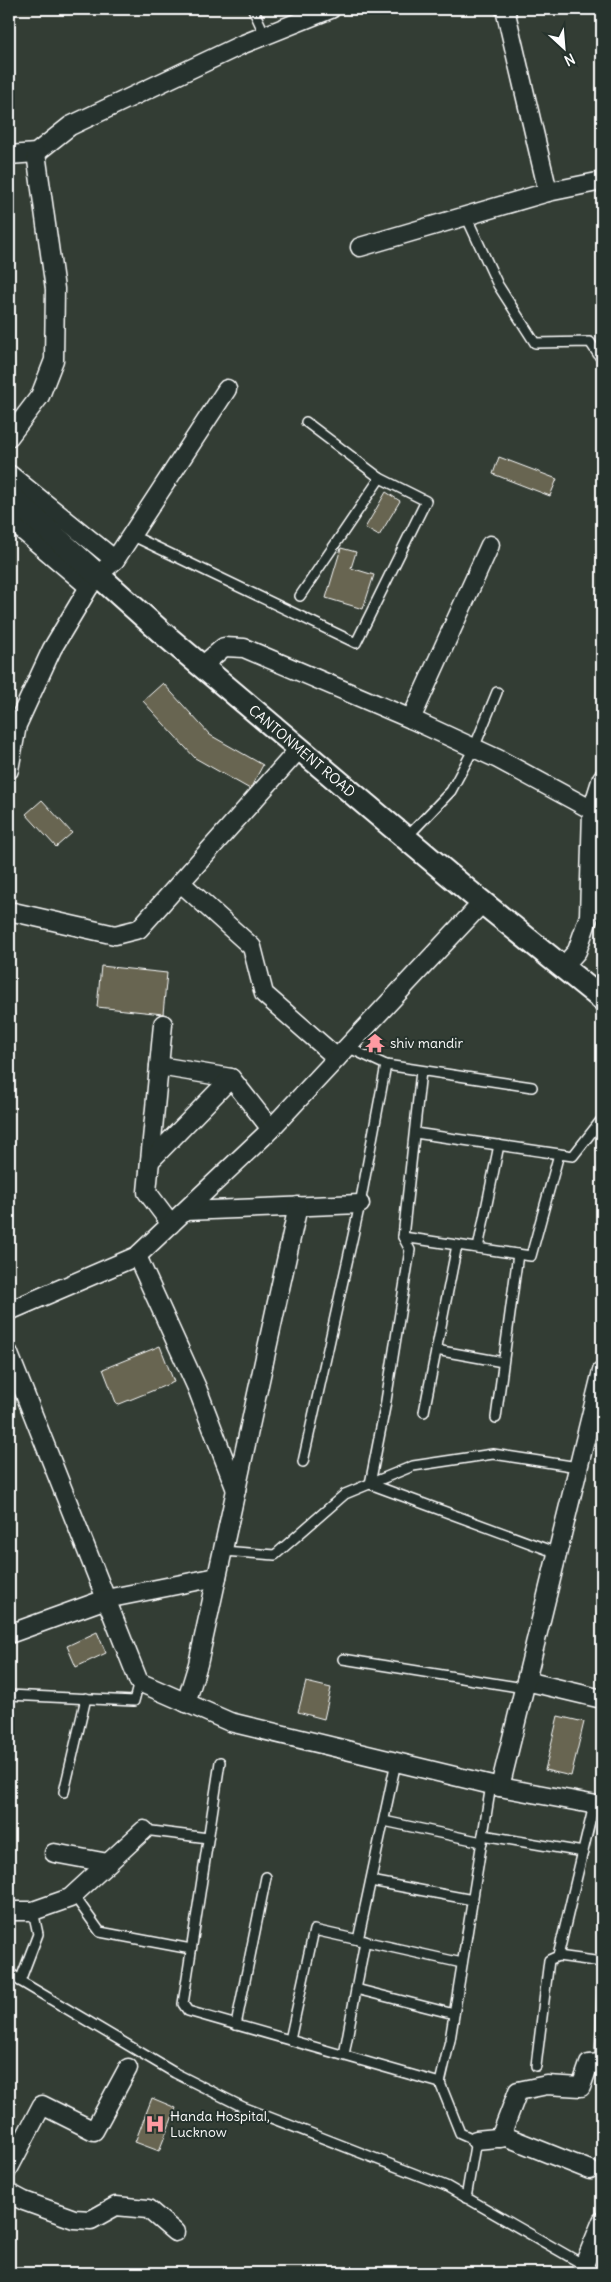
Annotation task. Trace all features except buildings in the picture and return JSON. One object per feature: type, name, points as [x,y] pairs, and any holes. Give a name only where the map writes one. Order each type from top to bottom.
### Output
[{"type":"street","points":[[9,155],[36,153],[70,126],[265,36],[331,9]]},
{"type":"street","points":[[504,9],[548,192]]},
{"type":"street","points":[[9,437],[40,396],[54,360],[56,288],[36,153]]},
{"type":"street","points":[[360,247],[548,192],[602,180]]},
{"type":"street","points":[[9,770],[13,724],[52,649],[93,581],[115,560],[227,390]]},
{"type":"street","points":[[9,474],[115,560]]},
{"type":"street","name":"CANTONMENT ROAD","points":[[9,495],[93,581],[202,666],[406,838],[602,999]]},
{"type":"street","points":[[9,519],[93,581]]},
{"type":"street","points":[[411,718],[490,545]]},
{"type":"street","points":[[202,666],[224,647],[244,648],[411,718],[474,748],[592,810]]},
{"type":"street","points":[[9,911],[115,936],[139,929],[300,748]]},
{"type":"street","points":[[563,967],[577,951],[589,916],[597,842],[592,810],[602,778]]},
{"type":"street","points":[[181,883],[252,947],[264,994],[342,1052]]},
{"type":"street","points":[[9,1312],[137,1256],[271,1129],[483,902]]},
{"type":"street","points":[[163,1024],[147,1192],[171,1224]]},
{"type":"street","points":[[159,1066],[231,1078],[271,1129]]},
{"type":"street","points":[[150,1161],[231,1078]]},
{"type":"street","points":[[185,1210],[360,1204]]},
{"type":"street","points":[[186,1703],[198,1664],[298,1206]]},
{"type":"street","points":[[137,1256],[197,1388],[236,1490]]},
{"type":"street","points":[[9,1354],[139,1682],[230,1722],[496,1786],[598,1805]]},
{"type":"street","points":[[496,1786],[525,1684],[602,1371]]},
{"type":"street","points":[[9,1634],[106,1599],[217,1577]]},
{"type":"street","points":[[525,1684],[602,1699]]},
{"type":"street","points":[[9,1911],[33,1911],[73,1894],[144,1830]]},
{"type":"street","points":[[54,1853],[108,1863]]},
{"type":"street","points":[[500,2138],[518,2090],[547,2085],[581,2087],[589,2064],[601,2063]]},
{"type":"street","points":[[9,2168],[42,2105],[94,2131],[128,2068]]},
{"type":"street","points":[[476,2140],[507,2137],[590,2170]]},
{"type":"street","points":[[9,2193],[24,2202],[74,2219],[91,2220],[116,2206],[148,2209],[175,2232]]},
{"type":"street","points":[[591,2269],[602,2221]]},
{"type":"lane","points":[[253,9],[265,36]]},
{"type":"lane","points":[[466,216],[498,286],[535,342],[590,342],[602,360]]},
{"type":"lane","points":[[131,535],[356,643],[426,502],[380,478],[306,422]]},
{"type":"lane","points":[[300,596],[380,478]]},
{"type":"lane","points":[[406,838],[451,791],[474,748],[496,692]]},
{"type":"lane","points":[[342,1052],[386,1065],[532,1087]]},
{"type":"lane","points":[[303,1462],[360,1204],[386,1065]]},
{"type":"lane","points":[[370,1484],[385,1407],[410,1250],[403,1237],[422,1071]]},
{"type":"lane","points":[[415,1133],[573,1156],[602,1119]]},
{"type":"lane","points":[[478,1248],[499,1145]]},
{"type":"lane","points":[[403,1237],[531,1256],[559,1154]]},
{"type":"lane","points":[[424,1412],[457,1245]]},
{"type":"lane","points":[[496,1418],[518,1254]]},
{"type":"lane","points":[[436,1350],[503,1362]]},
{"type":"lane","points":[[223,1551],[275,1555],[345,1494],[413,1466],[493,1454],[578,1467]]},
{"type":"lane","points":[[370,1484],[557,1553]]},
{"type":"lane","points":[[343,1659],[525,1684]]},
{"type":"lane","points":[[9,1695],[134,1700],[139,1682]]},
{"type":"lane","points":[[64,1792],[86,1698]]},
{"type":"lane","points":[[220,1762],[183,2004],[188,2011],[440,2083]]},
{"type":"lane","points":[[344,2055],[356,1989],[371,1881],[396,1762]]},
{"type":"lane","points":[[466,2198],[476,2140],[460,2133],[440,2083],[454,2014],[483,1838],[496,1786]]},
{"type":"lane","points":[[558,1956],[583,1852],[598,1805]]},
{"type":"lane","points":[[384,1821],[483,1838],[583,1852]]},
{"type":"lane","points":[[144,1830],[208,1838]]},
{"type":"lane","points":[[236,2025],[266,1877]]},
{"type":"lane","points":[[371,1881],[473,1900]]},
{"type":"lane","points":[[73,1894],[100,1932],[192,1949]]},
{"type":"lane","points":[[20,1981],[38,1934],[33,1911]]},
{"type":"lane","points":[[290,2040],[314,1930],[462,1964]]},
{"type":"lane","points":[[536,2066],[549,1960],[558,1956],[602,1962]]},
{"type":"lane","points":[[9,1972],[20,1981],[175,2073],[243,2108],[446,2186],[591,2269]]},
{"type":"lane","points":[[356,1989],[454,2014]]},
{"type":"lane","points":[[601,2063],[602,1996]]},
{"type":"place","name":"shiv mandir","points":[[375,1043]]},
{"type":"place","name":"Handa Hospital, Lucknow","points":[[155,2124]]}]
